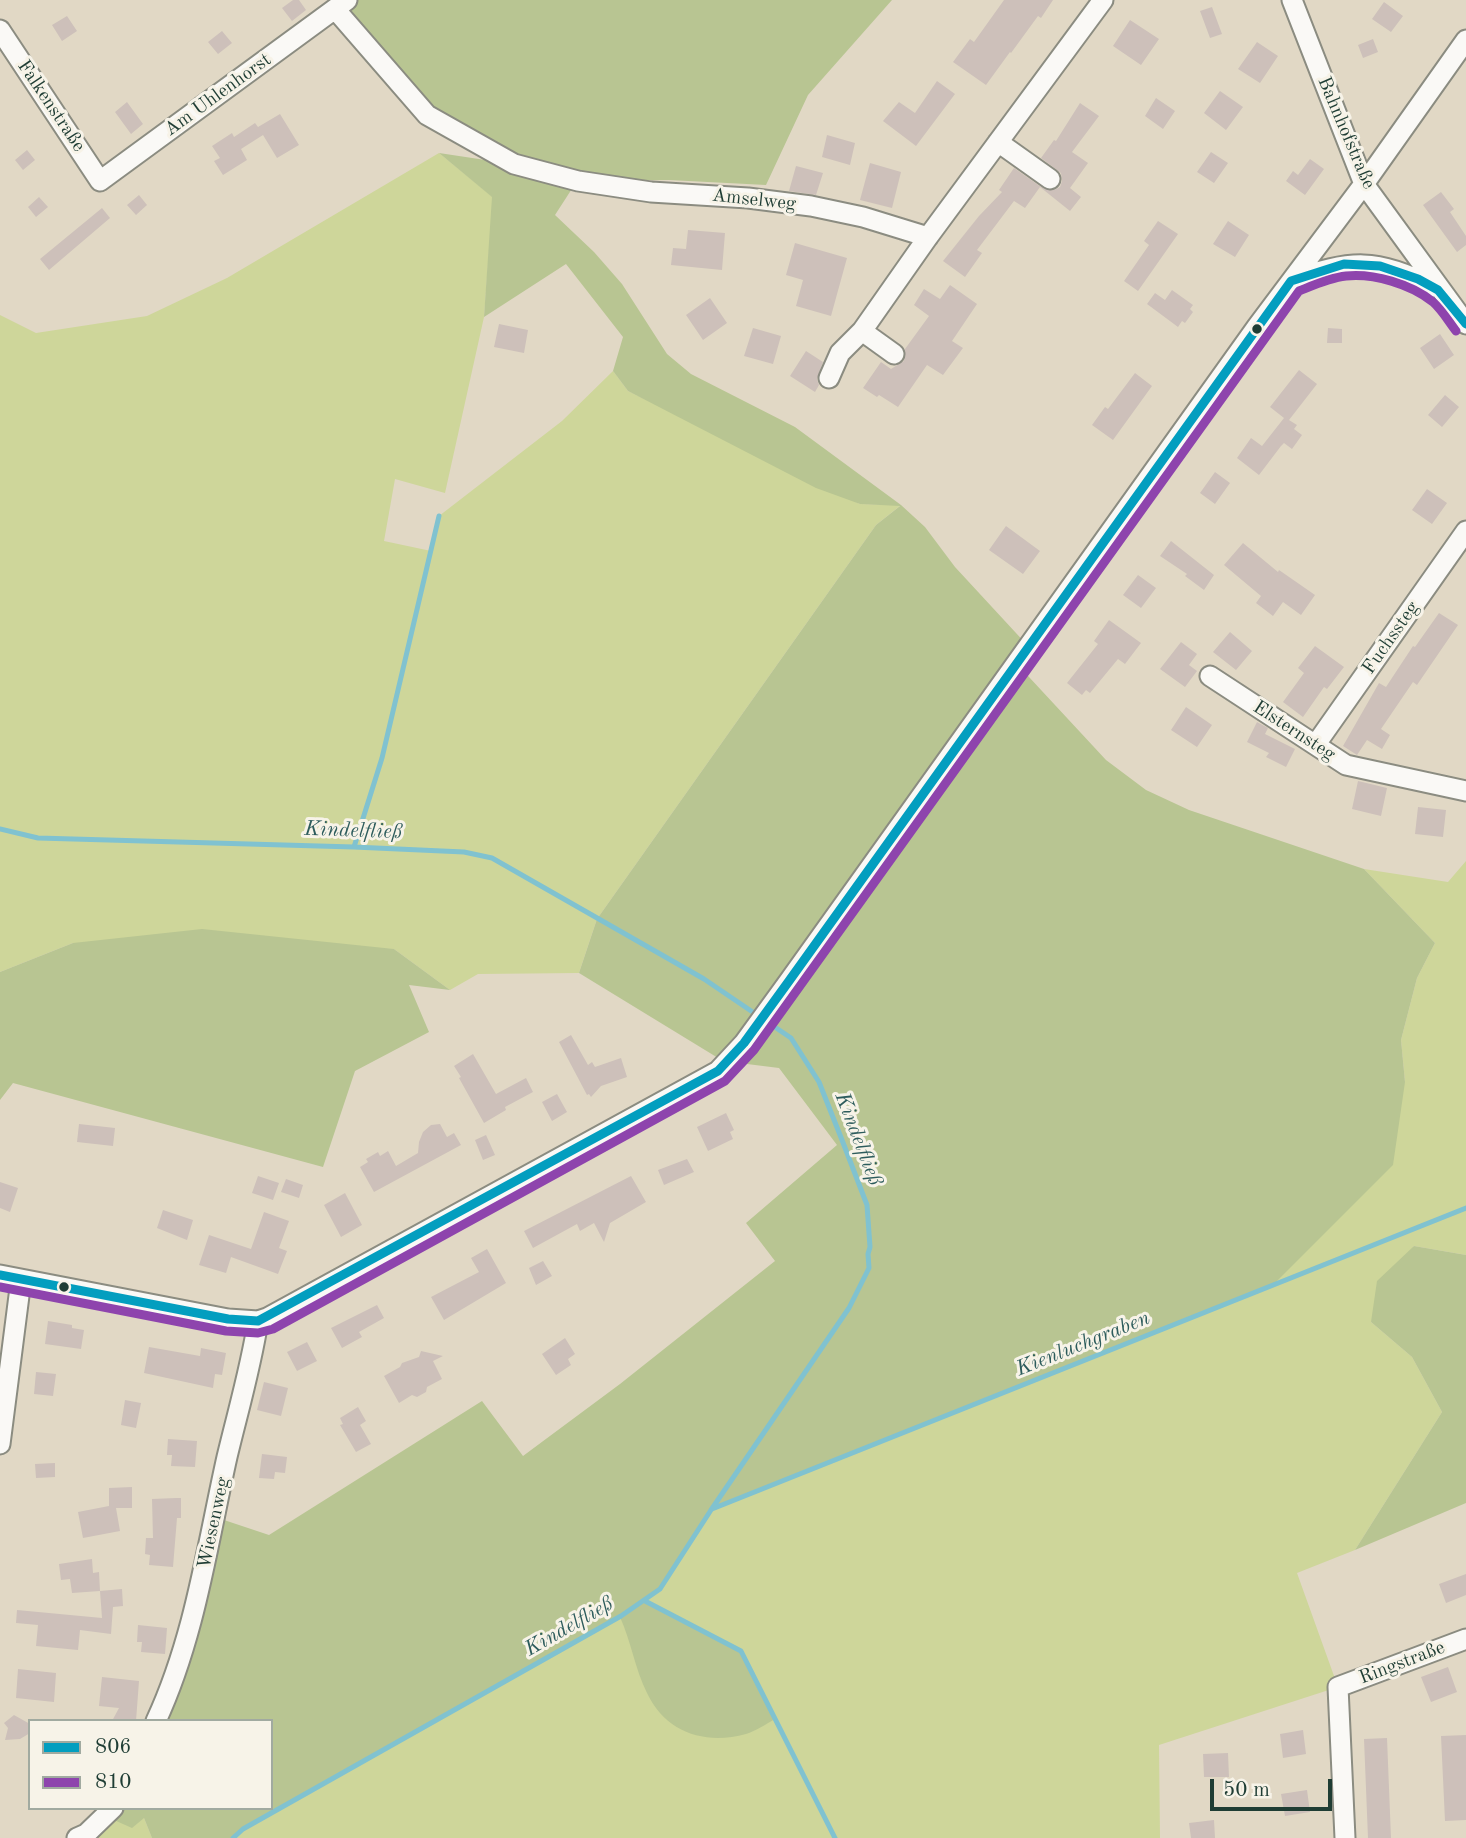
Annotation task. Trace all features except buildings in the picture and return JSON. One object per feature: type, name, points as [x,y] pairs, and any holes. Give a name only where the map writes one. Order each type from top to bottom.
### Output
[{"type":"street","points":[[829,378],[840,353],[862,331],[1103,0]]},
{"type":"street","name":"Bahnhofstraße","points":[[1293,0],[1364,184],[1466,324]]},
{"type":"street","name":"Am Uhlenhorst","points":[[100,181],[341,4],[427,115],[514,164],[577,181]]},
{"type":"street","name":"Falkenstraße","points":[[1,31],[100,181]]},
{"type":"street","points":[[0,1275],[189,1312],[258,1321],[287,1309],[718,1071],[744,1043],[789,981],[1466,40]]},
{"type":"street","points":[[998,142],[1050,179]]},
{"type":"street","name":"Amselweg","points":[[577,181],[650,192],[748,198],[811,206],[863,217],[928,237]]},
{"type":"street","points":[[1291,281],[1347,263],[1383,267],[1412,276],[1440,291]]},
{"type":"street","points":[[862,331],[894,354]]},
{"type":"street","name":"Fuchssteg","points":[[1316,744],[1466,531]]},
{"type":"street","name":"Elsternsteg","points":[[1210,676],[1346,765],[1466,791]]},
{"type":"street","points":[[0,1444],[21,1280]]},
{"type":"street","name":"Wiesenweg","points":[[157,1719],[168,1696],[189,1633],[254,1351],[258,1321]]},
{"type":"street","name":"Ringstraße","points":[[1345,1838],[1338,1687],[1466,1639]]},
{"type":"street","points":[[77,1838],[86,1834],[111,1810]]},
{"type":"green space","points":[[347,0],[892,0],[808,95],[766,185],[669,180],[577,181],[555,215],[594,252],[622,284],[667,354],[691,374],[795,427],[901,505],[925,527],[955,567],[1028,646],[1016,663],[1106,760],[1146,790],[1189,810],[1364,869],[1435,943],[1417,978],[1401,1040],[1405,1082],[1393,1165],[1275,1283],[711,1510],[660,1589],[646,1601],[741,1651],[775,1719],[750,1733],[731,1737],[702,1736],[688,1733],[676,1726],[655,1707],[647,1693],[620,1617],[243,1829],[233,1838],[152,1838],[144,1818],[132,1828],[114,1820],[119,1810],[273,1810],[273,1719],[161,1719],[221,1519],[269,1535],[482,1401],[523,1456],[620,1384],[775,1261],[746,1223],[837,1145],[779,1068],[723,1061],[579,973],[597,919],[876,525],[900,506],[860,504],[816,488],[628,391],[613,371],[623,337],[566,264],[484,317],[492,197],[439,153],[512,164],[427,115],[335,9]]},
{"type":"green space","points":[[439,153],[493,197],[484,317],[445,493],[395,479],[384,541],[431,551],[439,516],[562,421],[613,371],[628,391],[860,504],[901,505],[876,525],[597,919],[579,973],[478,974],[450,990],[394,949],[73,943],[0,972],[0,315],[36,333],[147,316],[227,278]]},
{"type":"green space","points":[[1466,861],[1466,1255],[1414,1246],[1371,1322],[1412,1357],[1442,1412],[1355,1550],[1297,1573],[1338,1687],[1159,1745],[1160,1838],[233,1838],[243,1829],[660,1589],[711,1510],[1275,1283],[1405,1082],[1401,1040],[1417,978],[1435,943],[1364,869],[1448,882]]},
{"type":"green space","points":[[202,929],[394,949],[450,990],[409,985],[429,1032],[355,1071],[323,1167],[13,1083],[0,1100],[0,972],[73,943]]},
{"type":"green space","points":[[1414,1246],[1466,1255],[1466,1503],[1355,1550],[1442,1412],[1412,1357],[1371,1322],[1377,1281]]},
{"type":"green space","points":[[144,1818],[152,1838],[91,1838],[114,1820]]},
{"type":"waterway","points":[[354,847],[382,758],[439,516]]},
{"type":"waterway","name":"Kindelfließ","points":[[0,829],[38,838],[354,847],[464,852],[492,858],[704,979],[791,1038],[819,1082],[867,1205],[869,1268],[849,1308],[660,1589],[621,1616],[243,1829],[233,1838]]},
{"type":"waterway","name":"Kienluchgraben","points":[[712,1509],[1466,1208]]},
{"type":"waterway","points":[[645,1601],[741,1651],[835,1838]]},
{"type":"transit line","name":"806","points":[[0,1275],[228,1319],[258,1321],[718,1071],[744,1043],[789,981],[1291,281],[1344,264],[1380,266],[1418,279],[1438,290],[1466,324]]},
{"type":"transit line","name":"810","points":[[0,1287],[226,1331],[258,1333],[273,1329],[725,1081],[754,1050],[1299,291],[1346,276],[1368,276],[1391,281],[1414,290],[1433,302],[1456,331]]}]
